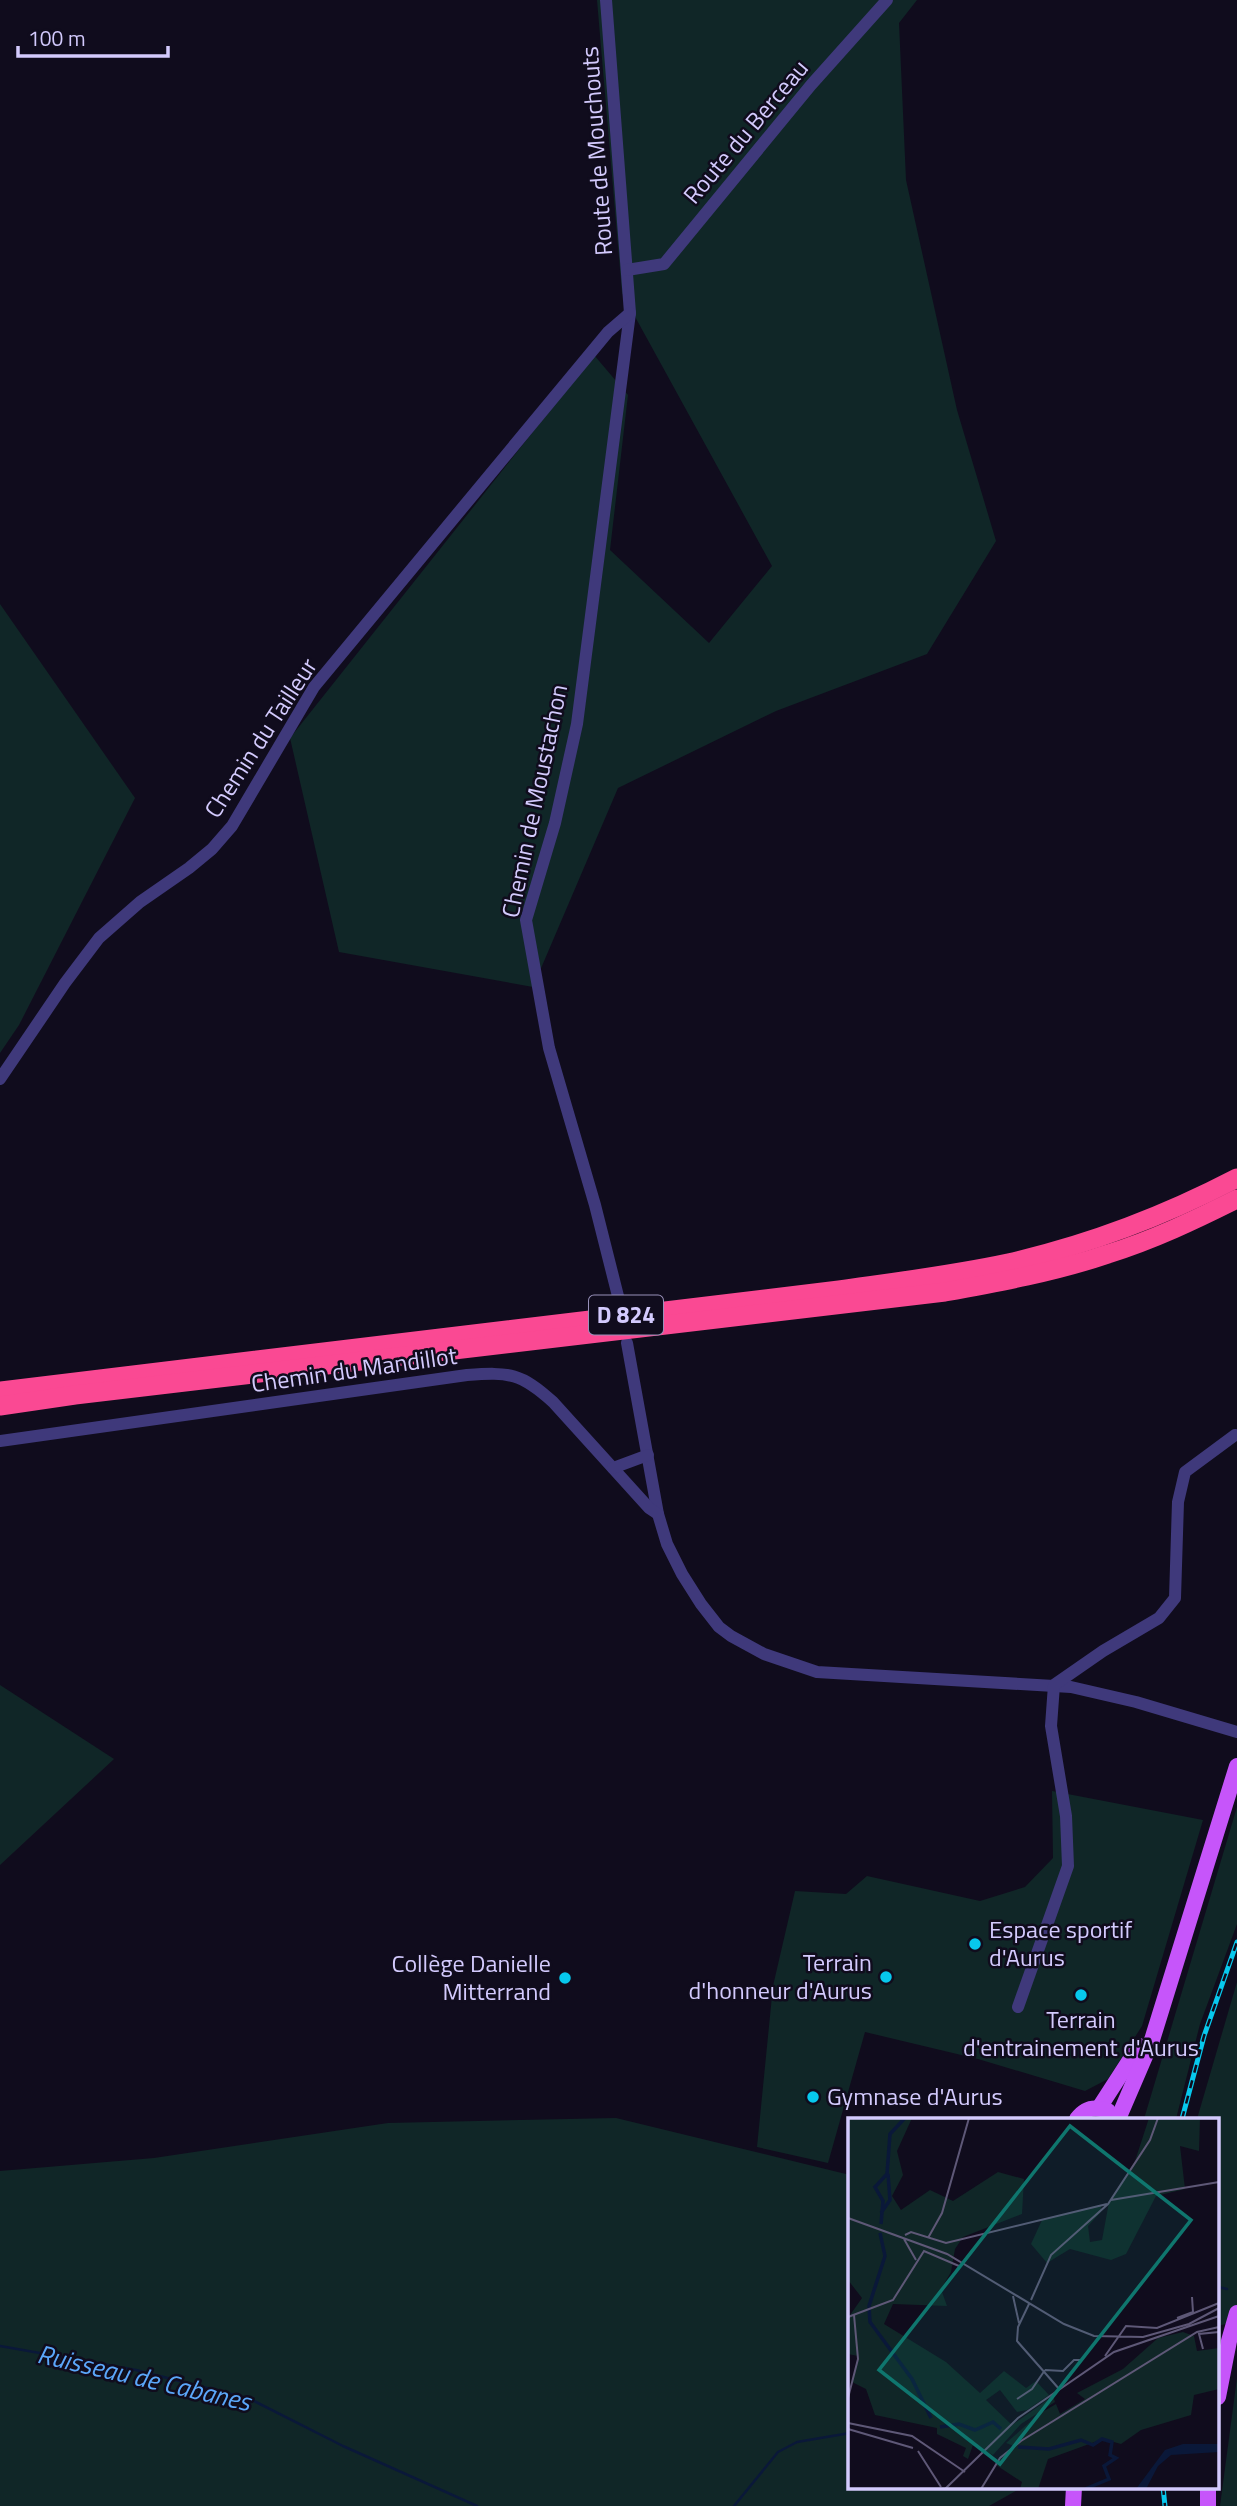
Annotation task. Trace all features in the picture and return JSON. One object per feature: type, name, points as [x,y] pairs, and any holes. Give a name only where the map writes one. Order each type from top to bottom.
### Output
[{"type":"highway","name":"D 824","points":[[0,1391],[839,1290],[959,1272],[1007,1263],[1099,1238],[1183,1205],[1237,1178]]},
{"type":"highway","name":"D 824","points":[[0,1406],[945,1292],[1033,1275],[1109,1254],[1154,1238],[1237,1199]]},
{"type":"main road","points":[[1117,2118],[1152,2040],[1237,1766]]},
{"type":"main road","points":[[1099,2108],[1156,2021]]},
{"type":"main road","points":[[1078,2118],[1084,2112],[1099,2108],[1116,2118]]},
{"type":"main road","points":[[1220,2388],[1237,2313]]},
{"type":"main road","points":[[1073,2506],[1074,2488]]},
{"type":"main road","points":[[1208,2488],[1208,2506]]},
{"type":"street","name":"Route de Mouchouts","points":[[606,0],[629,299]]},
{"type":"street","name":"Route du Berceau","points":[[627,270],[664,264],[811,85],[887,0]]},
{"type":"street","name":"Chemin de Moustachon","points":[[620,1304],[595,1205],[549,1048],[526,920],[555,823],[577,724],[630,313],[629,299]]},
{"type":"street","name":"Chemin du Tailleur","points":[[0,1079],[99,938],[140,902],[212,849],[260,782],[314,687],[608,331],[630,313]]},
{"type":"street","points":[[627,1343],[658,1514],[667,1544],[701,1604],[719,1627],[730,1636],[764,1654],[817,1672],[1071,1687],[1136,1702],[1237,1732]]},
{"type":"street","name":"Chemin du Mandillot","points":[[0,1441],[495,1373],[516,1375],[537,1387],[553,1402],[649,1508],[658,1514]]},
{"type":"street","points":[[1054,1685],[1103,1651],[1159,1618],[1175,1598],[1178,1502],[1185,1472],[1235,1435]]},
{"type":"street","points":[[613,1468],[648,1455]]},
{"type":"street","points":[[1018,2007],[1068,1866],[1066,1816],[1051,1726],[1054,1685]]},
{"type":"green space","points":[[597,0],[917,0],[899,23],[906,180],[957,410],[996,541],[927,654],[776,711],[618,788],[533,987],[339,952],[290,738],[594,355],[628,395],[610,550],[709,643],[772,566],[622,293]]},
{"type":"green space","points":[[0,604],[135,798],[19,1025],[0,1053]]},
{"type":"green space","points":[[0,1685],[114,1759],[0,1865]]},
{"type":"green space","name":"Espace sportif d'Aurus","points":[[1052,1791],[1203,1820],[1142,2026],[1108,2079],[1085,2091],[978,2059],[865,2032],[828,2163],[757,2147],[773,1986],[795,1891],[846,1894],[867,1876],[980,1901],[1025,1887],[1053,1858]]},
{"type":"green space","points":[[1237,1807],[1237,1924],[1200,2024],[1176,2118],[1144,2118]]},
{"type":"green space","points":[[1237,1982],[1237,2321],[1220,2325],[1220,2118],[1197,2118]]},
{"type":"green space","points":[[616,2118],[848,2175],[848,2488],[1021,2488],[989,2506],[0,2506],[0,2171],[154,2158],[388,2123]]},
{"type":"green space","points":[[1237,2378],[1237,2506],[1220,2506]]},
{"type":"waterway","name":"Ruisseau de Cabanes","points":[[1220,2287],[1227,2289]]},
{"type":"waterway","name":"Ruisseau de Cabanes","points":[[0,2346],[136,2370],[250,2399],[343,2446],[477,2506]]},
{"type":"waterway","name":"Ruisseau de Cabanes","points":[[734,2506],[778,2452],[797,2442],[848,2433]]},
{"type":"railway","points":[[1182,2118],[1204,2036],[1237,1942]]},
{"type":"railway","points":[[1163,2488],[1165,2506]]},
{"type":"place","name":"Espace sportif d'Aurus","points":[[975,1944]]},
{"type":"place","name":"Terrain d'honneur d'Aurus","points":[[886,1977]]},
{"type":"place","name":"Collège Danielle Mitterrand","points":[[565,1978]]},
{"type":"place","name":"Terrain d'entrainement d'Aurus","points":[[1081,1995]]},
{"type":"place","name":"Gymnase d'Aurus","points":[[813,2097]]}]
